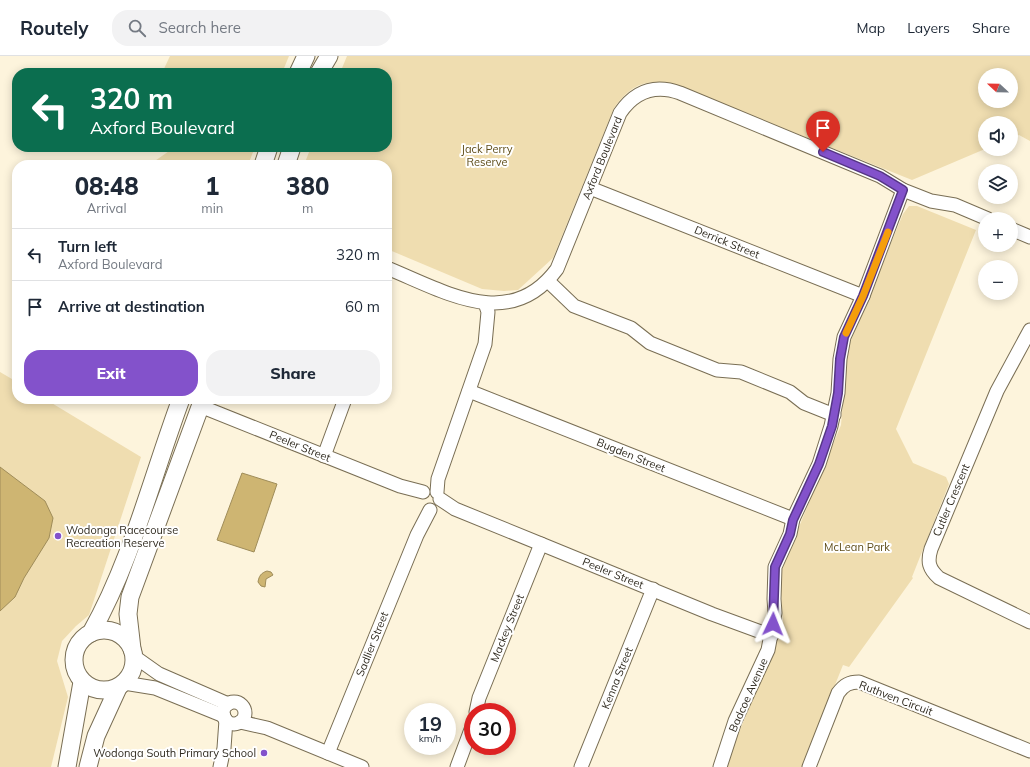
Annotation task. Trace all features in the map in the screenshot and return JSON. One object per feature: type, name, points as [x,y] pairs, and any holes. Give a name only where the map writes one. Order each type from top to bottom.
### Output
[{"type":"main road","points":[[300,68],[306,56]]},
{"type":"main road","points":[[322,68],[329,56]]},
{"type":"main road","points":[[121,686],[104,691],[96,690],[82,682],[76,673],[74,655],[78,646],[91,633],[109,601],[122,569],[179,404]]},
{"type":"main road","points":[[88,767],[96,736],[121,686],[133,671],[134,653],[128,614],[130,597],[201,404]]},
{"type":"main road","points":[[91,633],[101,630],[120,634],[134,653]]},
{"type":"main road","points":[[67,767],[82,682]]},
{"type":"street","name":"Axford Boulevard","points":[[392,270],[458,296],[485,303],[500,304],[523,297],[536,291],[548,281],[557,269],[620,113],[626,104],[640,93],[663,88],[680,93],[880,176],[903,190],[931,201],[955,205],[978,215]]},
{"type":"street","name":"Derrick Street","points":[[590,188],[863,296]]},
{"type":"street","name":"Badcoe Avenue","points":[[720,767],[735,721],[768,650],[775,613],[775,567],[790,534],[793,520],[819,464],[834,415],[841,348],[844,337],[863,296],[903,190]]},
{"type":"street","points":[[1018,232],[1030,237]]},
{"type":"street","points":[[548,281],[574,306],[631,328],[650,343],[717,370],[741,372],[790,392],[804,403],[834,415]]},
{"type":"street","name":"Sadlier Street","points":[[328,753],[417,535],[469,391],[485,344],[488,312],[485,303]]},
{"type":"street","name":"Cutler Crescent","points":[[1030,330],[997,391],[928,559],[929,567],[939,578],[1030,622]]},
{"type":"street","name":"Bugden Street","points":[[469,391],[793,520]]},
{"type":"street","name":"Peeler Street","points":[[207,404],[324,456],[400,486],[430,500],[761,632],[772,635]]},
{"type":"street","points":[[324,456],[343,404]]},
{"type":"street","name":"Mackey Street","points":[[478,703],[541,544]]},
{"type":"street","name":"Kenna Street","points":[[581,767],[653,589]]},
{"type":"street","points":[[134,653],[159,674],[228,704],[239,703],[245,710],[267,728]]},
{"type":"street","name":"Ruthven Circuit","points":[[809,767],[838,693],[842,687],[854,682],[859,682],[1030,751]]},
{"type":"street","points":[[121,686],[155,688],[225,718],[232,724],[239,723],[267,728],[362,767]]},
{"type":"street","points":[[220,767],[224,748],[224,709],[228,704]]},
{"type":"street","points":[[224,748],[244,717],[245,710]]},
{"type":"street","points":[[457,767],[464,748]]},
{"type":"green space","points":[[170,56],[289,56],[284,68],[164,68]]},
{"type":"green space","name":"Jack Perry Reserve","points":[[347,56],[1030,56],[1030,141],[1018,135],[1018,116],[978,116],[978,152],[912,180],[673,84],[655,82],[639,85],[626,94],[614,108],[553,258],[518,290],[504,291],[482,289],[392,251],[392,160],[306,160],[309,152],[392,152],[392,68],[342,68]]},
{"type":"green space","points":[[168,152],[253,152],[250,160],[156,160]]},
{"type":"green space","name":"McLean Park","points":[[909,206],[917,206],[976,230],[896,429],[913,463],[946,477],[949,484],[912,577],[913,578],[849,667],[843,665],[802,767],[725,767],[783,624],[780,573],[841,425],[847,350],[903,214]]},
{"type":"green space","name":"Wodonga Racecourse Recreation Reserve","points":[[0,372],[12,379],[12,404],[53,404],[141,457],[89,615],[62,641],[57,661],[68,697],[51,767],[0,767]]},
{"type":"shaded area","points":[[0,467],[45,501],[53,518],[49,538],[24,578],[15,597],[0,611]]},
{"type":"shaded area","points":[[242,473],[277,484],[254,552],[217,540]]},
{"type":"shaded area","points":[[267,571],[271,572],[273,575],[266,579],[265,587],[261,586],[258,582],[259,578]]},
{"type":"slow traffic","points":[[846,333],[863,296],[888,232]]},
{"type":"place","name":"Wodonga Racecourse Recreation Reserve","points":[[58,536]]},
{"type":"place","name":"Wodonga South Primary School","points":[[264,753]]},
{"type":"route","points":[[773,624],[775,613],[775,567],[778,557],[790,534],[793,520],[802,498],[819,464],[832,426],[838,393],[841,348],[844,337],[863,296],[903,190],[880,176],[823,152]]}]
